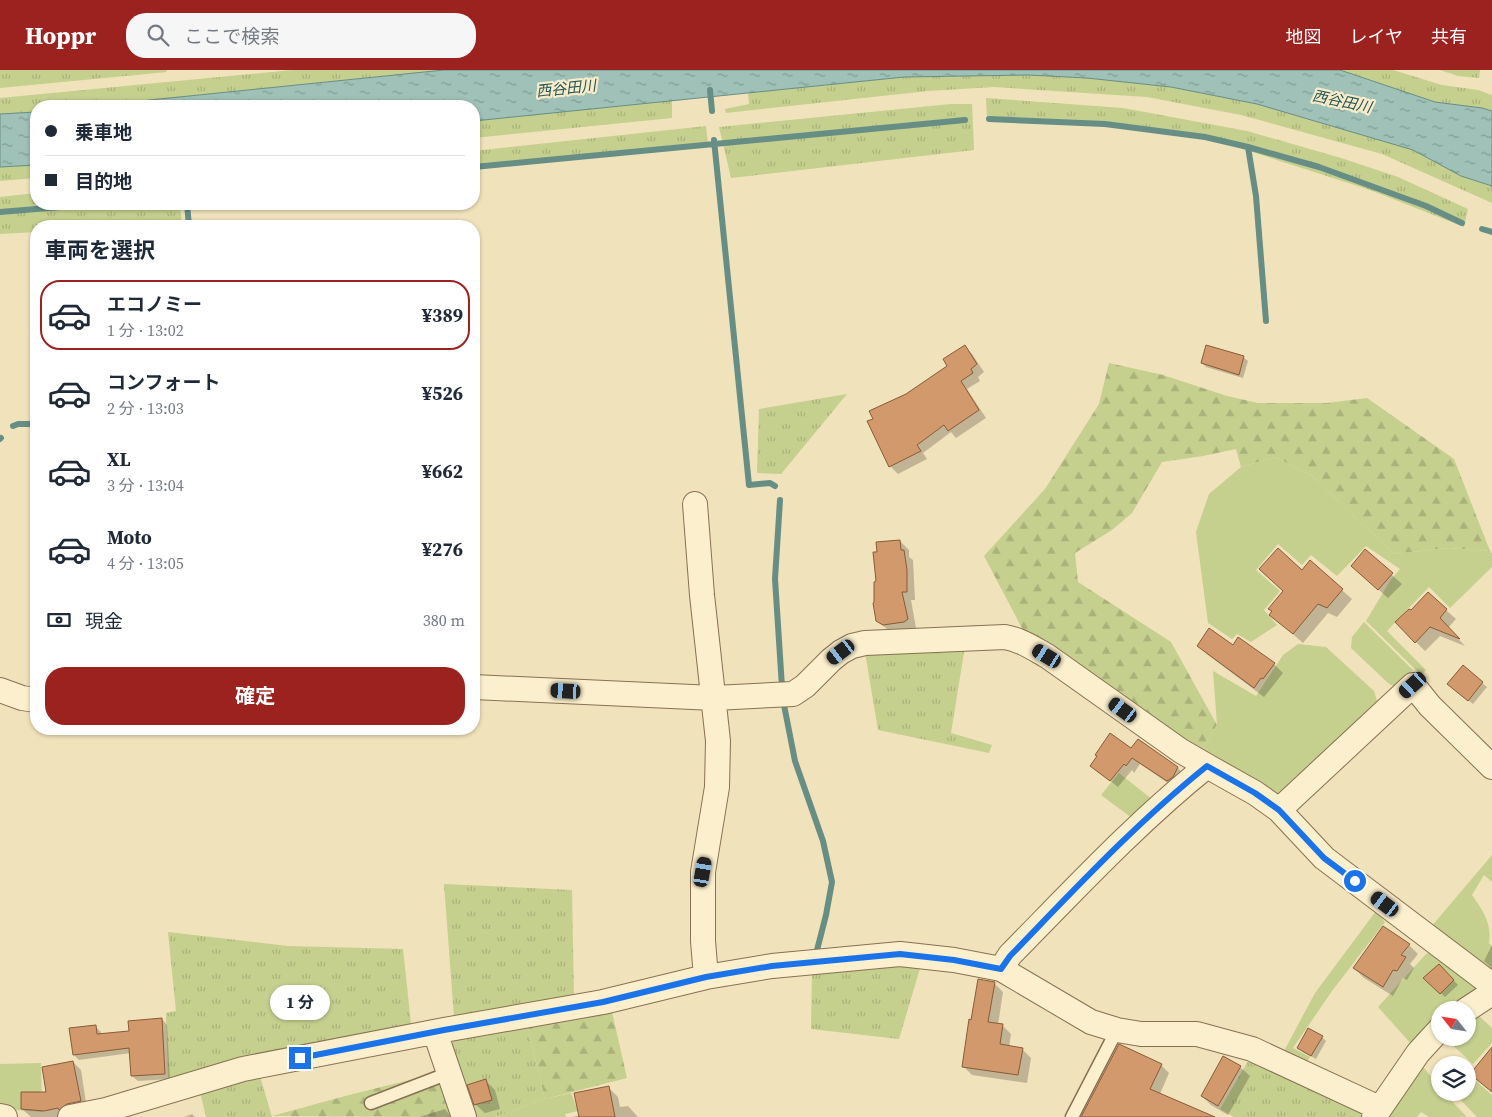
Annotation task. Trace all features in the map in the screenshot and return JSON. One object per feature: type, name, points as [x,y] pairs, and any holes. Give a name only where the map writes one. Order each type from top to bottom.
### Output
[{"type":"street","points":[[695,504],[702,595],[718,742],[717,787],[703,872],[703,941],[706,977]]},
{"type":"street","points":[[480,686],[714,698],[793,694],[805,686],[830,660],[852,646],[1005,637],[1022,642],[1047,656],[1181,751],[1255,793],[1279,810],[1324,858],[1492,985]]},
{"type":"street","points":[[1279,810],[1413,685],[1430,706],[1492,767]]},
{"type":"street","points":[[0,690],[30,699]]},
{"type":"street","points":[[1001,969],[1010,956],[1108,856],[1178,789],[1207,766]]},
{"type":"street","points":[[70,1117],[106,1110],[243,1069],[603,1002],[706,977],[772,966],[900,954],[954,960],[1001,969],[1091,1022],[1116,1030],[1141,1034],[1197,1034],[1252,1049],[1377,1112],[1418,1053],[1431,1039]]},
{"type":"street","points":[[1476,1003],[1492,993]]},
{"type":"street","points":[[435,1032],[464,1117]]},
{"type":"street","points":[[0,1116],[5,1117]]},
{"type":"lane","points":[[1072,1117],[1116,1030]]},
{"type":"lane","points":[[371,1104],[449,1073]]},
{"type":"green space","points":[[0,70],[166,70],[167,72],[0,88]]},
{"type":"green space","points":[[292,70],[444,70],[150,100],[30,100],[30,112],[0,114],[0,98]]},
{"type":"green space","points":[[1340,70],[1393,70],[1442,85],[1478,90],[1492,95],[1492,111],[1435,102]]},
{"type":"green space","points":[[1440,70],[1480,70],[1479,78],[1458,76]]},
{"type":"green space","points":[[1028,75],[1087,78],[1171,87],[1257,104],[1413,150],[1461,176],[1492,186],[1492,203],[1382,154],[1241,115],[1147,97],[994,87],[928,91],[726,113],[725,109],[749,104],[748,93],[904,77]]},
{"type":"green space","points":[[986,98],[1123,108],[1247,131],[1341,158],[1398,177],[1468,209],[1464,227],[1370,190],[1206,137],[1124,126],[987,120]]},
{"type":"green space","points":[[672,100],[672,118],[480,137],[480,120]]},
{"type":"green space","points":[[951,104],[972,104],[974,150],[731,178],[719,127]]},
{"type":"green space","points":[[706,126],[708,146],[480,167],[480,150]]},
{"type":"green space","points":[[30,165],[30,178],[0,181],[0,167]]},
{"type":"green space","points":[[30,194],[30,210],[181,210],[181,220],[30,220],[30,232],[0,234],[0,197]]},
{"type":"green space","points":[[1109,363],[1163,375],[1227,396],[1258,403],[1327,403],[1367,398],[1454,459],[1490,551],[1448,548],[1394,554],[1312,476],[1275,457],[1241,467],[1236,449],[1162,462],[1132,513],[1112,530],[1075,553],[1078,582],[1171,642],[1217,725],[1206,742],[1203,753],[1023,630],[984,556],[1045,489],[1099,404]]},
{"type":"green space","points":[[847,394],[781,474],[757,473],[759,409]]},
{"type":"green space","points":[[1275,457],[1312,476],[1394,554],[1448,548],[1490,551],[1492,554],[1492,567],[1450,608],[1429,587],[1387,631],[1426,670],[1421,675],[1366,621],[1390,581],[1400,569],[1366,546],[1337,576],[1311,555],[1302,565],[1278,544],[1256,570],[1280,591],[1264,610],[1277,625],[1251,642],[1237,634],[1232,639],[1208,623],[1196,532],[1209,494],[1241,467]]},
{"type":"green space","points":[[1364,622],[1413,670],[1395,687],[1388,683],[1351,648],[1352,637]]},
{"type":"green space","points":[[1298,644],[1326,647],[1374,691],[1377,701],[1278,796],[1203,753],[1206,742],[1217,725],[1213,671],[1256,696],[1283,655]]},
{"type":"green space","points":[[965,646],[951,733],[992,745],[989,753],[878,730],[865,652]]},
{"type":"green space","points":[[1119,773],[1153,800],[1132,818],[1101,795]]},
{"type":"green space","points":[[1492,855],[1492,882],[1484,875],[1472,895],[1488,923],[1489,943],[1492,946],[1492,968],[1489,972],[1431,927]]},
{"type":"green space","points":[[444,884],[572,890],[574,998],[454,1017]]},
{"type":"green space","points":[[1376,911],[1385,922],[1332,991],[1293,1048],[1310,1057],[1305,1064],[1283,1053],[1315,993]]},
{"type":"green space","points":[[168,932],[288,946],[403,949],[411,1024],[298,1048],[168,1080],[166,1013],[176,1011]]},
{"type":"green space","points":[[1432,951],[1480,991],[1464,1001],[1431,1001],[1431,1022],[1414,1047],[1378,1007],[1426,954]]},
{"type":"green space","points":[[921,965],[899,1039],[811,1029],[812,972]]},
{"type":"green space","points":[[612,1012],[627,1078],[545,1099],[527,1024],[602,1015]]},
{"type":"green space","points":[[1476,1015],[1492,1028],[1492,1043],[1476,1061],[1476,1056],[1464,1056],[1454,1046],[1476,1046]]},
{"type":"green space","points":[[527,1024],[545,1099],[495,1117],[473,1117],[450,1050],[456,1033]]},
{"type":"green space","points":[[1251,1056],[1363,1112],[1366,1117],[1234,1117],[1220,1109]]},
{"type":"green space","points":[[41,1063],[42,1112],[17,1110],[0,1104],[0,1064]]},
{"type":"green space","points":[[1423,1067],[1431,1076],[1431,1101],[1452,1101],[1467,1117],[1429,1117],[1421,1112],[1417,1117],[1386,1117],[1409,1079]]},
{"type":"green space","points":[[438,1073],[454,1117],[272,1116],[349,1095]]},
{"type":"green space","points":[[260,1076],[272,1117],[206,1117],[200,1092]]},
{"type":"green space","points":[[1476,1081],[1492,1095],[1492,1117],[1477,1117],[1462,1101],[1476,1101]]},
{"type":"green space","points":[[571,1093],[578,1111],[565,1114],[566,1117],[495,1117],[545,1099]]},
{"type":"water","name":"西谷田川","points":[[444,70],[1340,70],[1435,102],[1492,111],[1492,186],[1461,176],[1413,150],[1257,104],[1171,87],[1087,78],[1028,75],[904,77],[480,120],[480,100],[150,100]]},
{"type":"water","points":[[30,112],[30,165],[0,167],[0,114]]},
{"type":"building","points":[[965,345],[977,364],[971,369],[973,373],[961,381],[979,410],[948,431],[944,425],[917,445],[921,451],[889,467],[867,421],[873,419],[869,411],[906,394],[947,366],[943,359]]},
{"type":"building","points":[[1206,345],[1244,356],[1239,375],[1201,363]]},
{"type":"building","points":[[900,540],[901,550],[904,550],[907,570],[907,592],[902,592],[908,619],[904,622],[883,625],[876,621],[873,603],[874,582],[876,581],[873,552],[877,552],[876,542]]},
{"type":"building","points":[[1278,548],[1302,570],[1310,560],[1343,589],[1327,608],[1318,604],[1293,634],[1269,615],[1272,611],[1268,609],[1283,591],[1259,569]]},
{"type":"building","points":[[1365,549],[1393,573],[1378,590],[1351,566]]},
{"type":"building","points":[[1428,592],[1447,609],[1440,618],[1460,639],[1430,627],[1415,643],[1395,622],[1409,609],[1411,610]]},
{"type":"building","points":[[1209,628],[1233,645],[1238,637],[1275,663],[1254,688],[1197,646]]},
{"type":"building","points":[[1463,665],[1483,682],[1468,701],[1447,684]]},
{"type":"building","points":[[1110,733],[1131,748],[1138,739],[1178,767],[1173,777],[1167,781],[1132,758],[1126,766],[1124,764],[1110,781],[1090,766]]},
{"type":"building","points":[[1383,926],[1410,944],[1401,955],[1406,957],[1397,971],[1393,970],[1383,987],[1353,968]]},
{"type":"building","points":[[1439,964],[1454,980],[1440,994],[1423,978]]},
{"type":"building","points":[[978,979],[995,982],[988,1022],[1003,1024],[1000,1044],[1023,1048],[1018,1075],[962,1067],[969,1019],[971,1020]]},
{"type":"building","points":[[162,1018],[165,1074],[131,1076],[129,1048],[73,1055],[69,1028],[96,1025],[97,1034],[129,1031],[128,1021]]},
{"type":"building","points":[[1308,1028],[1323,1036],[1311,1056],[1297,1048]]},
{"type":"building","points":[[1119,1044],[1162,1064],[1150,1089],[1215,1117],[1081,1117]]},
{"type":"building","points":[[1492,1047],[1492,1092],[1476,1079],[1476,1067]]},
{"type":"building","points":[[1223,1056],[1241,1066],[1218,1106],[1201,1096]]},
{"type":"building","points":[[73,1061],[81,1101],[67,1104],[59,1110],[58,1108],[44,1111],[21,1109],[21,1092],[46,1092],[42,1067]]},
{"type":"building","points":[[486,1079],[492,1100],[474,1105],[467,1085]]},
{"type":"building","points":[[609,1086],[615,1117],[579,1117],[574,1093]]},
{"type":"waterway","points":[[710,90],[712,111]]},
{"type":"waterway","points":[[989,119],[1105,124],[1205,137],[1319,167],[1426,206],[1462,223]]},
{"type":"waterway","points":[[480,166],[965,120]]},
{"type":"waterway","points":[[714,140],[749,485],[770,483],[775,486]]},
{"type":"waterway","points":[[1248,147],[1256,196],[1266,321]]},
{"type":"waterway","points":[[0,212],[30,210]]},
{"type":"waterway","points":[[188,210],[188,220]]},
{"type":"waterway","points":[[1482,229],[1492,232]]},
{"type":"waterway","points":[[13,426],[30,424]]},
{"type":"waterway","points":[[780,500],[775,579],[782,687]]},
{"type":"waterway","points":[[784,705],[795,761],[823,841],[832,882],[816,954]]},
{"type":"route","points":[[300,1058],[603,1002],[706,977],[772,966],[900,954],[954,960],[1001,969],[1010,956],[1108,856],[1178,789],[1207,766],[1255,793],[1279,810],[1324,858],[1355,881]]}]
